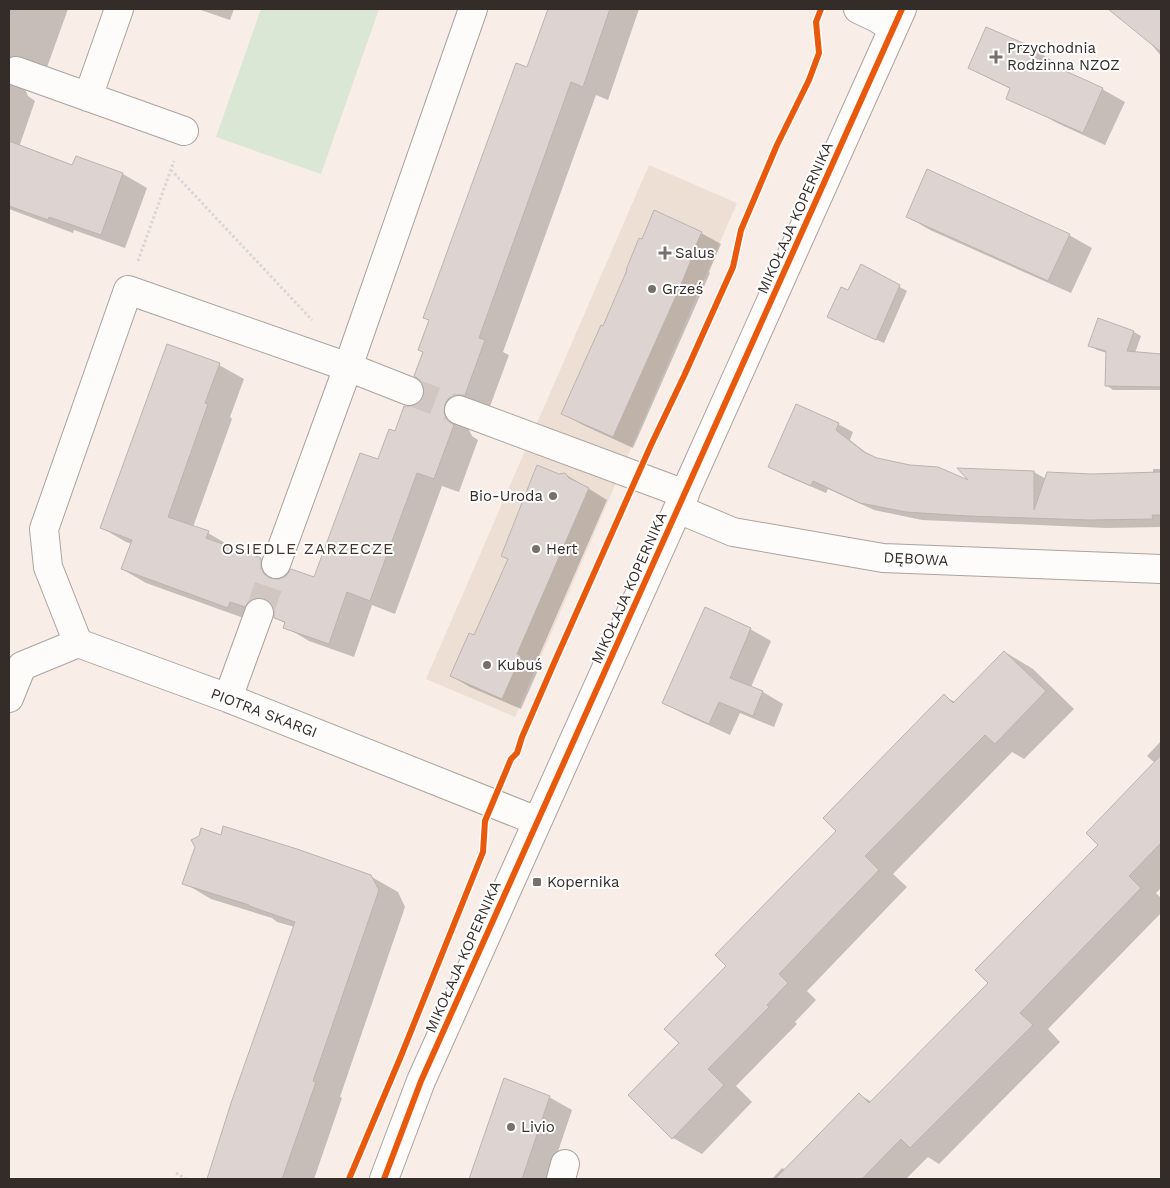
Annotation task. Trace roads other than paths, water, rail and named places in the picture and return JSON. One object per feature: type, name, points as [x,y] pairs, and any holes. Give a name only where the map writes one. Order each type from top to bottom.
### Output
[{"type":"street","points":[[88,97],[119,9]]},
{"type":"street","points":[[276,564],[348,367],[473,9]]},
{"type":"street","points":[[858,9],[878,18],[897,19]]},
{"type":"street","name":"MIKOŁAJA KOPERNIKA","points":[[384,1179],[421,1081],[897,19]]},
{"type":"street","points":[[16,72],[184,131]]},
{"type":"street","points":[[9,698],[22,666],[78,643],[48,567],[44,529],[128,290],[348,367],[409,391]]},
{"type":"street","name":"DĘBOWA","points":[[459,410],[682,501],[733,532],[883,558],[1161,569]]},
{"type":"street","points":[[228,698],[259,613]]},
{"type":"street","name":"PIOTRA SKARGI","points":[[78,643],[228,698],[537,821]]},
{"type":"tunnel","points":[[409,391],[459,410]]},
{"type":"tunnel","points":[[259,613],[276,564]]},
{"type":"place","name":"Przychodnia Rodzinna NZOZ","points":[[996,57]]},
{"type":"place","name":"Salus","points":[[665,253]]},
{"type":"place","name":"Grześ","points":[[652,289]]},
{"type":"place","name":"Bio-Uroda","points":[[553,496]]},
{"type":"place","name":"Hert","points":[[536,549]]},
{"type":"place","name":"Kubuś","points":[[487,665]]},
{"type":"place","name":"Kopernika","points":[[537,882]]},
{"type":"place","name":"Livio","points":[[511,1127]]},
{"type":"district","name":"OSIEDLE ZARZECZE","points":[[308,548]]}]
